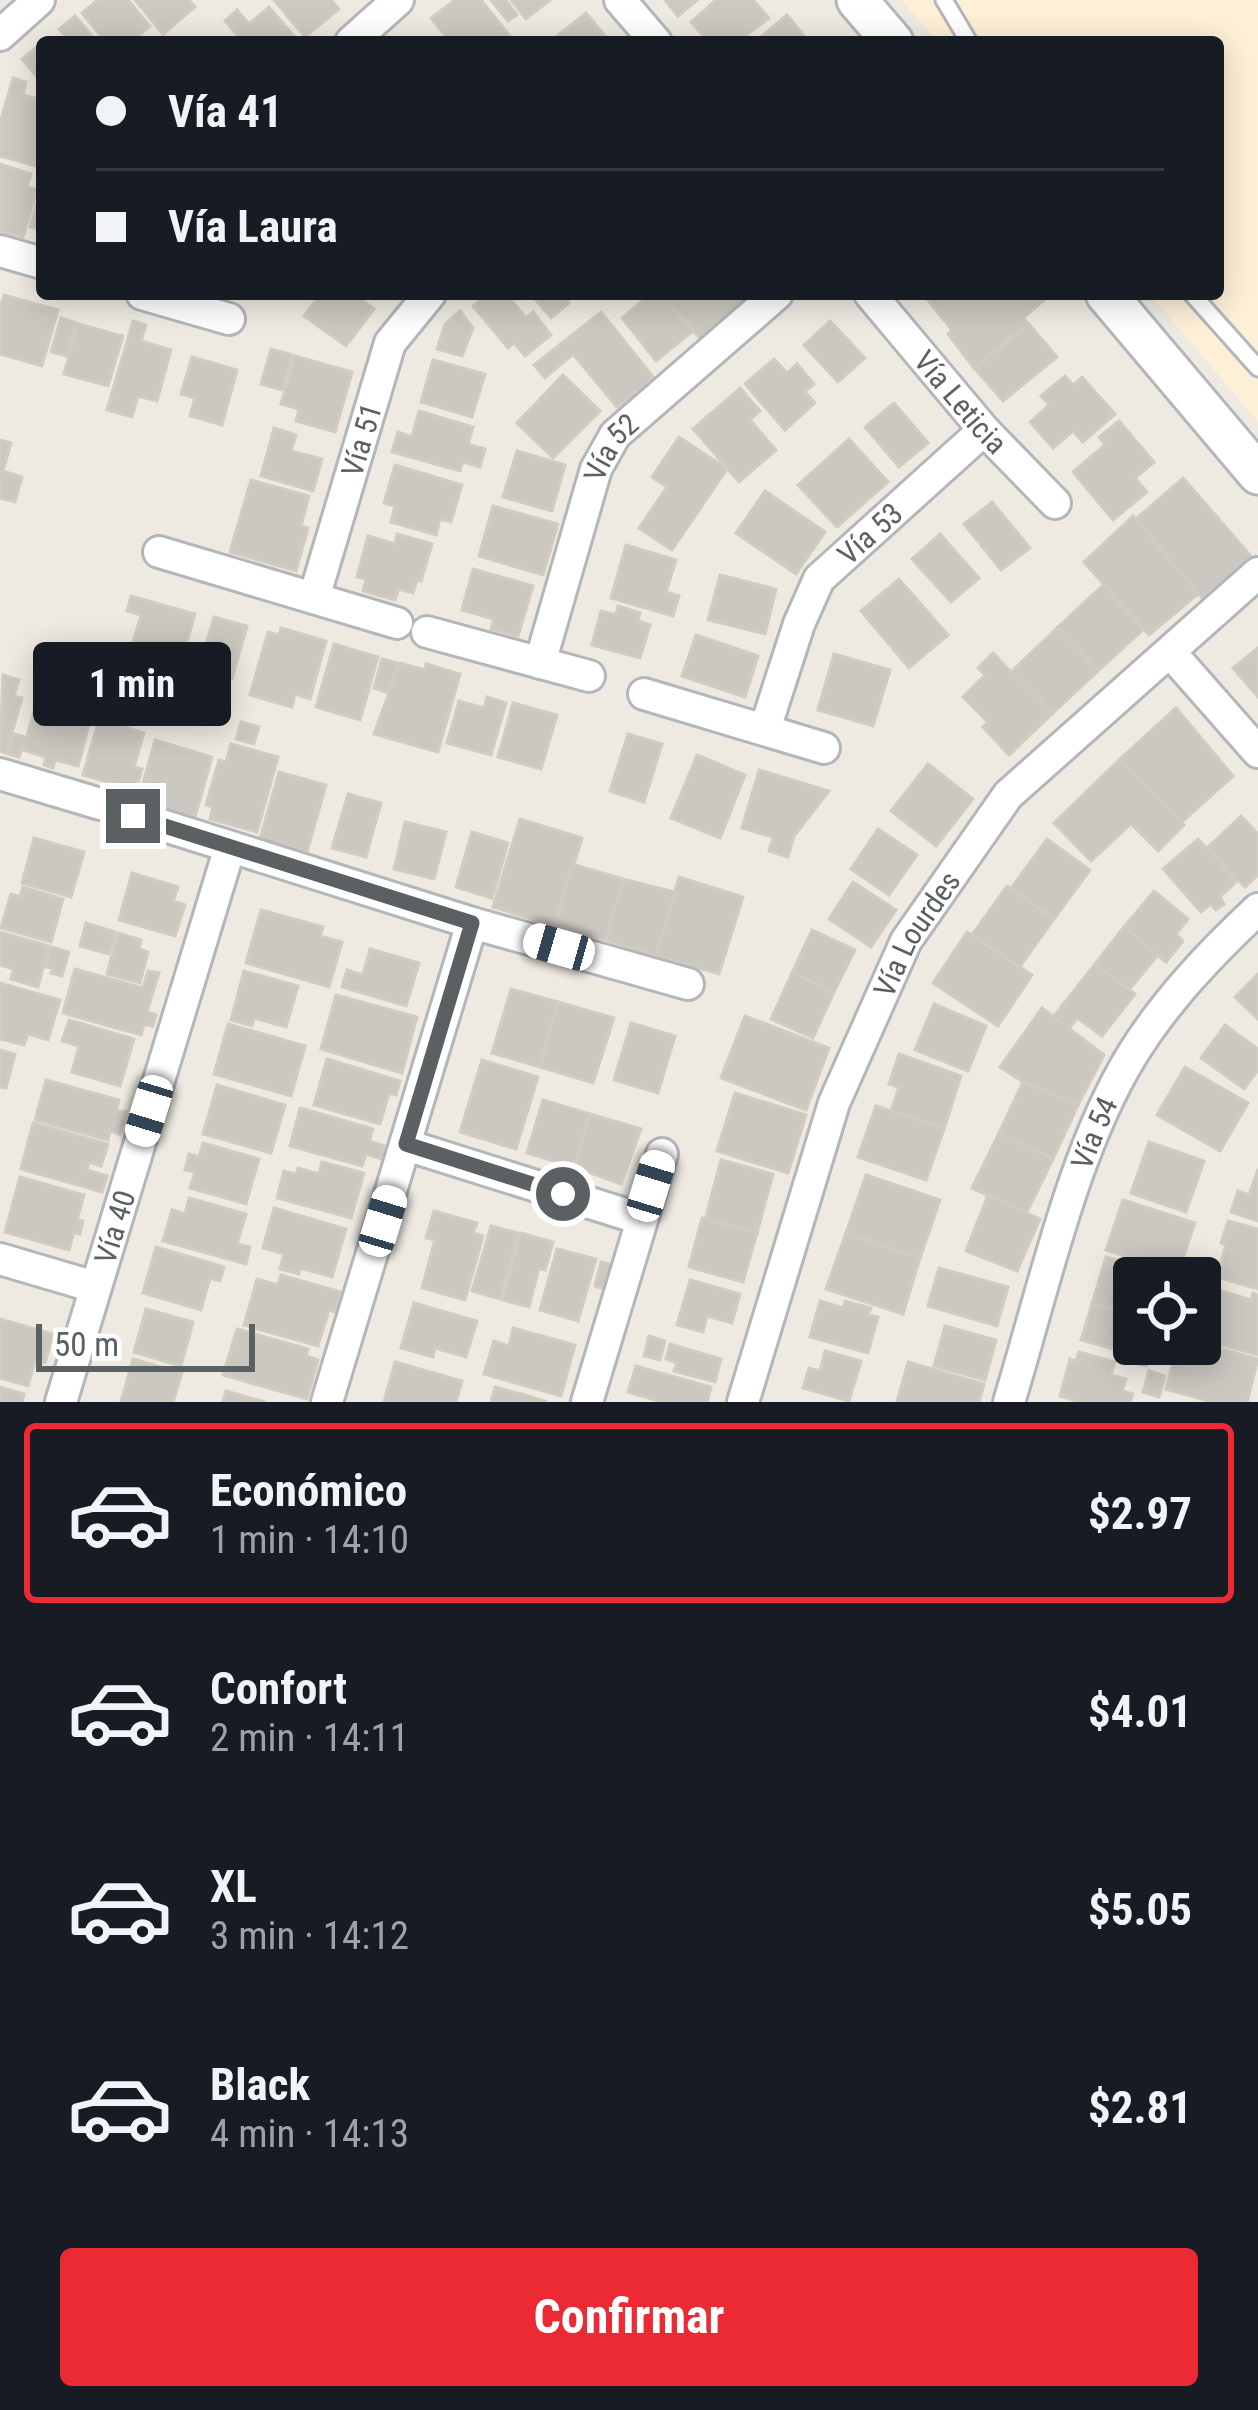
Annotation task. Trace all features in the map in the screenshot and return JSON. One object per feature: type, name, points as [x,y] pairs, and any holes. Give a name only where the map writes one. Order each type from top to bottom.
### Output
[{"type":"street","points":[[0,35],[39,0]]},
{"type":"street","points":[[358,36],[398,0]]},
{"type":"street","points":[[620,0],[651,36]]},
{"type":"street","points":[[857,0],[888,36]]},
{"type":"street","points":[[0,251],[36,261]]},
{"type":"street","points":[[165,300],[229,319]]},
{"type":"street","name":"Vía 51","points":[[314,598],[391,343],[424,300]]},
{"type":"street","name":"Vía 52","points":[[540,663],[596,470],[615,435],[770,300]]},
{"type":"street","name":"Vía Leticia","points":[[876,300],[984,430],[1055,503]]},
{"type":"street","points":[[1111,300],[1258,474]]},
{"type":"street","name":"Vía 53","points":[[765,729],[819,579],[984,430]]},
{"type":"street","points":[[159,552],[397,623]]},
{"type":"street","name":"Vía Lourdes","points":[[742,1402],[834,1103],[905,941],[1009,795],[1258,573]]},
{"type":"street","points":[[427,632],[589,676]]},
{"type":"street","points":[[1169,652],[1258,752]]},
{"type":"street","points":[[644,694],[824,748]]},
{"type":"street","points":[[0,773],[100,804]]},
{"type":"street","points":[[133,816],[472,923],[688,984]]},
{"type":"street","name":"Vía 40","points":[[61,1402],[230,847]]},
{"type":"street","name":"Vía 54","points":[[1009,1402],[1086,1153],[1132,1056],[1202,961],[1258,909]]},
{"type":"street","points":[[327,1402],[472,923]]},
{"type":"street","points":[[406,1144],[641,1219]]},
{"type":"street","points":[[587,1402],[662,1154]]},
{"type":"street","points":[[0,1259],[94,1287]]},
{"type":"lane","points":[[944,0],[965,36]]},
{"type":"lane","points":[[1197,300],[1258,368]]},
{"type":"shaded area","points":[[902,0],[1258,0],[1258,422],[1155,300],[1224,300],[1224,36],[932,36]]},
{"type":"building","points":[[98,0],[128,0],[150,26],[138,36],[101,36],[82,13]]},
{"type":"building","points":[[135,0],[189,0],[195,7],[163,34]]},
{"type":"building","points":[[274,0],[331,0],[339,9],[304,36]]},
{"type":"building","points":[[455,0],[481,0],[510,36],[445,36],[431,18]]},
{"type":"building","points":[[491,0],[506,0],[517,15],[508,21]]},
{"type":"building","points":[[511,0],[550,0],[526,19]]},
{"type":"building","points":[[665,0],[697,0],[678,16]]},
{"type":"building","points":[[716,0],[753,0],[769,18],[745,36],[704,36],[691,22]]},
{"type":"building","points":[[269,7],[294,36],[238,36],[225,21],[237,10],[249,24]]},
{"type":"building","points":[[586,13],[605,36],[557,36]]},
{"type":"building","points":[[787,15],[804,36],[762,36]]},
{"type":"building","points":[[75,16],[92,36],[65,36],[59,29]]},
{"type":"building","points":[[36,48],[36,76],[22,59]]},
{"type":"building","points":[[13,78],[26,82],[23,95],[36,98],[36,166],[0,156],[0,123]]},
{"type":"building","points":[[0,164],[31,174],[27,187],[36,193],[23,237],[0,231]]},
{"type":"building","points":[[4,295],[58,310],[42,366],[0,354]]},
{"type":"building","points":[[316,300],[362,300],[374,309],[346,346],[304,316]]},
{"type":"building","points":[[480,300],[511,300],[526,318],[533,312],[551,335],[525,356],[514,343],[508,348],[473,306]]},
{"type":"building","points":[[536,300],[567,300],[569,303],[551,318]]},
{"type":"building","points":[[644,300],[667,300],[693,331],[656,361],[622,318]]},
{"type":"building","points":[[667,300],[750,300],[702,341]]},
{"type":"building","points":[[928,300],[1044,300],[1023,318],[1028,323],[974,368],[948,334],[952,330]]},
{"type":"building","points":[[460,311],[473,328],[462,356],[437,349],[445,324]]},
{"type":"building","points":[[601,312],[654,378],[617,407],[573,354],[545,378],[534,365]]},
{"type":"building","points":[[61,318],[77,323],[67,356],[51,352]]},
{"type":"building","points":[[133,321],[146,325],[141,341],[171,350],[157,401],[138,396],[132,417],[107,410]]},
{"type":"building","points":[[830,321],[865,358],[838,382],[804,345]]},
{"type":"building","points":[[78,324],[123,336],[108,386],[64,374]]},
{"type":"building","points":[[1029,324],[1057,357],[1003,401],[975,369]]},
{"type":"building","points":[[271,349],[292,355],[282,390],[261,384]]},
{"type":"building","points":[[295,356],[352,372],[335,432],[296,421],[299,409],[281,404]]},
{"type":"building","points":[[192,357],[237,370],[222,425],[190,416],[195,398],[181,394]]},
{"type":"building","points":[[774,359],[787,373],[797,364],[814,384],[805,392],[815,403],[785,430],[745,384]]},
{"type":"building","points":[[433,360],[485,374],[472,417],[421,402]]},
{"type":"building","points":[[563,375],[600,411],[553,458],[517,423]]},
{"type":"building","points":[[1065,376],[1073,385],[1082,377],[1115,414],[1083,442],[1073,431],[1053,448],[1030,422],[1049,405],[1041,396]]},
{"type":"building","points":[[740,388],[760,411],[750,420],[776,450],[739,482],[693,429]]},
{"type":"building","points":[[894,403],[928,443],[899,467],[865,427]]},
{"type":"building","points":[[419,411],[473,427],[468,444],[485,449],[480,467],[463,462],[460,471],[392,452],[398,432],[412,437]]},
{"type":"building","points":[[1119,421],[1154,462],[1135,478],[1147,492],[1113,520],[1073,472],[1105,445],[1099,437]]},
{"type":"building","points":[[274,428],[296,435],[291,451],[322,459],[313,491],[261,476]]},
{"type":"building","points":[[679,437],[727,469],[672,550],[639,528],[667,487],[652,477]]},
{"type":"building","points":[[849,439],[888,482],[837,527],[798,485]]},
{"type":"building","points":[[0,440],[11,443],[3,471],[22,477],[15,502],[0,498]]},
{"type":"building","points":[[517,451],[565,465],[552,511],[503,497]]},
{"type":"building","points":[[395,465],[462,485],[451,522],[440,519],[436,535],[391,522],[395,506],[384,503]]},
{"type":"building","points":[[1183,478],[1251,556],[1203,599],[1136,519]]},
{"type":"building","points":[[251,480],[309,496],[301,526],[308,528],[296,571],[230,552]]},
{"type":"building","points":[[765,491],[825,532],[796,574],[736,533]]},
{"type":"building","points":[[992,502],[1030,548],[1001,570],[964,524]]},
{"type":"building","points":[[493,506],[558,524],[543,575],[479,556]]},
{"type":"building","points":[[1133,516],[1198,594],[1149,635],[1084,562]]},
{"type":"building","points":[[397,534],[432,544],[421,581],[417,580],[413,593],[399,589],[395,600],[363,591],[366,579],[357,577],[368,536],[395,544]]},
{"type":"building","points":[[940,534],[979,578],[951,602],[912,559]]},
{"type":"building","points":[[626,545],[676,560],[666,592],[679,596],[673,616],[611,598]]},
{"type":"building","points":[[473,569],[533,586],[518,636],[491,629],[494,619],[462,610]]},
{"type":"building","points":[[720,575],[776,589],[765,634],[708,620]]},
{"type":"building","points":[[899,579],[948,635],[909,668],[861,611]]},
{"type":"building","points":[[1103,585],[1144,629],[1098,671],[1058,627]]},
{"type":"building","points":[[131,596],[195,614],[174,687],[157,682],[158,676],[126,667],[141,615],[127,611]]},
{"type":"building","points":[[618,606],[640,613],[638,621],[650,625],[640,658],[592,645],[601,611],[616,615]]},
{"type":"building","points":[[214,617],[247,626],[232,679],[199,670]]},
{"type":"building","points":[[1058,627],[1098,671],[1052,714],[1011,672]]},
{"type":"building","points":[[281,628],[326,641],[310,699],[295,694],[292,707],[250,695],[268,632],[279,635]]},
{"type":"building","points":[[696,635],[758,656],[745,697],[682,676]]},
{"type":"building","points":[[334,644],[378,657],[360,720],[316,707]]},
{"type":"building","points":[[1258,648],[1258,697],[1233,668]]},
{"type":"building","points":[[993,653],[1052,714],[1009,755],[983,727],[988,722],[963,697],[985,675],[978,668]]},
{"type":"building","points":[[834,654],[890,670],[873,726],[818,710]]},
{"type":"building","points":[[382,659],[397,663],[389,693],[374,688]]},
{"type":"building","points":[[400,663],[425,670],[426,664],[460,674],[438,752],[374,734]]},
{"type":"building","points":[[3,675],[19,680],[14,696],[22,698],[6,753],[0,751]]},
{"type":"building","points":[[487,697],[506,703],[491,755],[447,743],[459,701],[484,708]]},
{"type":"building","points":[[37,701],[91,717],[78,766],[55,760],[53,768],[44,765],[46,757],[23,750]]},
{"type":"building","points":[[513,703],[557,715],[541,769],[498,757]]},
{"type":"building","points":[[1176,708],[1233,776],[1182,822],[1120,759]]},
{"type":"building","points":[[99,719],[144,733],[134,767],[142,769],[136,790],[83,775]]},
{"type":"building","points":[[241,722],[259,727],[254,744],[236,739]]},
{"type":"building","points":[[14,734],[25,737],[19,757],[8,754]]},
{"type":"building","points":[[628,734],[662,744],[644,802],[610,791]]},
{"type":"building","points":[[155,740],[212,757],[195,817],[138,801]]},
{"type":"building","points":[[231,744],[278,757],[257,832],[210,819],[213,807],[206,805],[219,760],[226,762]]},
{"type":"building","points":[[697,755],[745,775],[720,838],[671,818]]},
{"type":"building","points":[[1120,759],[1184,825],[1158,851],[1131,824],[1091,861],[1054,823]]},
{"type":"building","points":[[928,764],[973,799],[936,846],[891,811]]},
{"type":"building","points":[[759,770],[829,791],[794,836],[788,857],[769,851],[773,837],[742,828]]},
{"type":"building","points":[[279,772],[326,785],[307,852],[260,839]]},
{"type":"building","points":[[348,794],[381,803],[366,857],[332,848]]},
{"type":"building","points":[[1241,816],[1258,834],[1258,875],[1245,887],[1207,848]]},
{"type":"building","points":[[520,819],[582,838],[555,926],[493,907]]},
{"type":"building","points":[[405,822],[446,832],[434,879],[394,869]]},
{"type":"building","points":[[878,829],[917,855],[889,895],[851,869]]},
{"type":"building","points":[[472,832],[508,843],[492,898],[456,887]]},
{"type":"building","points":[[34,838],[84,852],[71,897],[22,883]]},
{"type":"building","points":[[1047,839],[1090,870],[1054,919],[1011,888]]},
{"type":"building","points":[[1198,839],[1237,881],[1220,897],[1224,904],[1216,910],[1211,904],[1201,912],[1163,869]]},
{"type":"building","points":[[572,864],[623,879],[606,940],[555,926]]},
{"type":"building","points":[[132,873],[178,887],[173,901],[185,905],[175,936],[119,920]]},
{"type":"building","points":[[679,877],[743,897],[719,974],[656,956]]},
{"type":"building","points":[[623,879],[675,892],[656,956],[606,940]]},
{"type":"building","points":[[853,882],[896,910],[871,947],[829,919]]},
{"type":"building","points":[[1007,886],[1054,919],[1019,968],[972,935]]},
{"type":"building","points":[[23,887],[63,899],[51,942],[1,928],[11,894],[20,897]]},
{"type":"building","points":[[1154,891],[1188,919],[1176,934],[1183,941],[1166,962],[1124,927]]},
{"type":"building","points":[[261,910],[323,927],[320,936],[342,942],[329,987],[246,963]]},
{"type":"building","points":[[86,923],[115,932],[109,954],[80,946]]},
{"type":"building","points":[[1124,927],[1158,955],[1129,990],[1095,964]]},
{"type":"building","points":[[812,930],[855,950],[834,992],[792,973]]},
{"type":"building","points":[[0,932],[49,946],[38,987],[11,979],[14,969],[0,965]]},
{"type":"building","points":[[967,932],[1032,975],[998,1026],[933,983]]},
{"type":"building","points":[[118,933],[141,940],[139,949],[148,952],[140,983],[107,974]]},
{"type":"building","points":[[51,947],[69,952],[62,976],[46,967]]},
{"type":"building","points":[[370,949],[419,963],[406,1006],[342,987],[347,970],[363,975]]},
{"type":"building","points":[[1095,964],[1135,994],[1102,1036],[1077,1018],[1069,1029],[1053,1017]]},
{"type":"building","points":[[75,969],[143,988],[148,971],[159,973],[147,1012],[156,1015],[153,1026],[144,1024],[141,1035],[63,1013]]},
{"type":"building","points":[[244,971],[298,986],[286,1027],[254,1018],[252,1026],[231,1020]]},
{"type":"building","points":[[792,973],[834,992],[813,1038],[771,1019]]},
{"type":"building","points":[[1258,974],[1258,1019],[1235,997]]},
{"type":"building","points":[[0,983],[60,1000],[48,1040],[28,1034],[24,1045],[0,1039]]},
{"type":"building","points":[[511,989],[558,1002],[540,1067],[492,1053]]},
{"type":"building","points":[[336,995],[417,1017],[402,1073],[321,1049]]},
{"type":"building","points":[[558,1002],[614,1018],[593,1083],[540,1067]]},
{"type":"building","points":[[934,1004],[986,1026],[968,1071],[915,1050]]},
{"type":"building","points":[[1042,1008],[1104,1055],[1078,1105],[1000,1067]]},
{"type":"building","points":[[745,1016],[829,1048],[806,1110],[721,1078]]},
{"type":"building","points":[[69,1020],[134,1039],[120,1086],[72,1072],[79,1046],[62,1041]]},
{"type":"building","points":[[631,1023],[675,1036],[658,1093],[614,1080]]},
{"type":"building","points":[[228,1024],[305,1046],[291,1096],[214,1074]]},
{"type":"building","points":[[1225,1025],[1258,1049],[1258,1070],[1244,1089],[1201,1058]]},
{"type":"building","points":[[0,1050],[15,1054],[6,1088],[0,1087]]},
{"type":"building","points":[[899,1054],[961,1076],[944,1129],[891,1111],[899,1087],[889,1084]]},
{"type":"building","points":[[327,1059],[400,1081],[396,1095],[389,1093],[380,1124],[314,1105]]},
{"type":"building","points":[[482,1060],[538,1077],[516,1149],[460,1132]]},
{"type":"building","points":[[1185,1067],[1248,1103],[1220,1151],[1157,1115]]},
{"type":"building","points":[[46,1080],[119,1100],[116,1110],[126,1112],[120,1134],[110,1131],[108,1140],[35,1120]]},
{"type":"building","points":[[1023,1082],[1078,1105],[1053,1159],[999,1133]]},
{"type":"building","points":[[217,1085],[285,1105],[271,1153],[203,1134]]},
{"type":"building","points":[[735,1093],[806,1115],[788,1173],[717,1151]]},
{"type":"building","points":[[543,1100],[590,1114],[574,1167],[527,1153]]},
{"type":"building","points":[[876,1106],[944,1129],[926,1180],[858,1157]]},
{"type":"building","points":[[300,1108],[373,1129],[369,1141],[385,1146],[382,1159],[366,1154],[362,1166],[290,1146]]},
{"type":"building","points":[[590,1114],[641,1129],[621,1184],[574,1167]]},
{"type":"building","points":[[33,1123],[108,1144],[101,1166],[89,1162],[87,1170],[107,1176],[102,1192],[21,1169]]},
{"type":"building","points":[[999,1133],[1053,1159],[1026,1214],[972,1188]]},
{"type":"building","points":[[1149,1142],[1204,1161],[1186,1212],[1131,1193]]},
{"type":"building","points":[[203,1143],[259,1159],[246,1204],[190,1188],[195,1172],[185,1170],[189,1154],[199,1157]]},
{"type":"building","points":[[721,1160],[773,1174],[757,1233],[705,1220]]},
{"type":"building","points":[[322,1162],[364,1173],[351,1218],[277,1198],[284,1171],[296,1174],[298,1168],[319,1174]]},
{"type":"building","points":[[1258,1169],[1258,1221],[1231,1212],[1238,1191],[1249,1195]]},
{"type":"building","points":[[866,1175],[940,1200],[920,1258],[846,1233]]},
{"type":"building","points":[[20,1177],[84,1195],[77,1220],[83,1221],[80,1234],[74,1232],[69,1250],[5,1232]]},
{"type":"building","points":[[988,1195],[1040,1219],[1017,1271],[966,1251]]},
{"type":"building","points":[[189,1198],[246,1214],[237,1244],[250,1247],[246,1264],[163,1241],[172,1210],[185,1214]]},
{"type":"building","points":[[1123,1200],[1195,1223],[1183,1257],[1128,1257],[1106,1250]]},
{"type":"building","points":[[274,1208],[346,1229],[332,1277],[300,1268],[299,1274],[280,1269],[284,1254],[263,1248]]},
{"type":"building","points":[[434,1211],[477,1223],[473,1233],[483,1236],[465,1300],[422,1288],[435,1240],[426,1238]]},
{"type":"building","points":[[702,1218],[757,1233],[743,1282],[689,1267]]},
{"type":"building","points":[[1228,1221],[1258,1229],[1258,1289],[1221,1278],[1226,1245],[1221,1243]]},
{"type":"building","points":[[491,1226],[518,1233],[500,1299],[472,1291]]},
{"type":"building","points":[[521,1233],[553,1242],[545,1270],[539,1268],[529,1307],[503,1300]]},
{"type":"building","points":[[846,1233],[920,1258],[903,1314],[826,1289]]},
{"type":"building","points":[[156,1247],[224,1267],[220,1281],[210,1278],[201,1310],[143,1293]]},
{"type":"building","points":[[557,1249],[596,1259],[578,1321],[540,1310]]},
{"type":"building","points":[[1106,1257],[1113,1259],[1113,1310],[1092,1304]]},
{"type":"building","points":[[601,1262],[615,1266],[608,1290],[595,1286]]},
{"type":"building","points":[[939,1268],[1008,1287],[997,1326],[928,1306]]},
{"type":"building","points":[[281,1275],[341,1292],[335,1312],[329,1310],[318,1346],[244,1325],[257,1279],[278,1285]]},
{"type":"building","points":[[690,1280],[740,1294],[732,1323],[707,1316],[703,1332],[677,1325]]},
{"type":"building","points":[[1221,1291],[1251,1300],[1253,1293],[1258,1295],[1258,1355],[1221,1345]]},
{"type":"building","points":[[820,1301],[843,1308],[845,1301],[871,1308],[868,1315],[878,1317],[868,1353],[810,1337]]},
{"type":"building","points":[[414,1303],[477,1321],[466,1357],[435,1348],[433,1357],[401,1348]]},
{"type":"building","points":[[1092,1304],[1113,1310],[1113,1349],[1081,1340]]},
{"type":"building","points":[[146,1309],[193,1322],[181,1366],[134,1352]]},
{"type":"building","points":[[0,1319],[53,1334],[45,1363],[35,1361],[28,1386],[0,1378]]},
{"type":"building","points":[[945,1326],[996,1340],[985,1380],[934,1366]]},
{"type":"building","points":[[513,1328],[575,1345],[561,1396],[484,1374],[494,1341],[509,1346]]},
{"type":"building","points":[[237,1329],[308,1349],[306,1356],[318,1360],[307,1399],[223,1375]]},
{"type":"building","points":[[649,1336],[665,1341],[660,1360],[644,1356]]},
{"type":"building","points":[[670,1344],[721,1359],[715,1382],[674,1371],[677,1363],[666,1359]]},
{"type":"building","points":[[1221,1349],[1258,1359],[1247,1402],[1212,1402],[1166,1389],[1172,1365],[1221,1365]]},
{"type":"building","points":[[825,1351],[861,1361],[849,1401],[803,1388],[809,1368],[820,1371]]},
{"type":"building","points":[[1079,1352],[1113,1361],[1111,1375],[1126,1379],[1122,1391],[1133,1394],[1130,1402],[1080,1402],[1060,1396],[1070,1359],[1076,1361]]},
{"type":"building","points":[[133,1359],[182,1373],[173,1402],[121,1402]]},
{"type":"building","points":[[395,1362],[462,1381],[456,1402],[384,1402]]},
{"type":"building","points":[[908,1362],[984,1384],[979,1402],[897,1402]]},
{"type":"building","points":[[636,1366],[711,1387],[707,1402],[662,1402],[628,1392]]},
{"type":"building","points":[[1149,1371],[1165,1376],[1159,1397],[1143,1392]]},
{"type":"building","points":[[0,1387],[24,1394],[22,1402],[0,1402]]},
{"type":"building","points":[[495,1387],[525,1395],[547,1402],[491,1402]]},
{"type":"building","points":[[226,1391],[265,1402],[223,1402]]},
{"type":"route","points":[[133,816],[472,923],[406,1144],[563,1194]]}]
